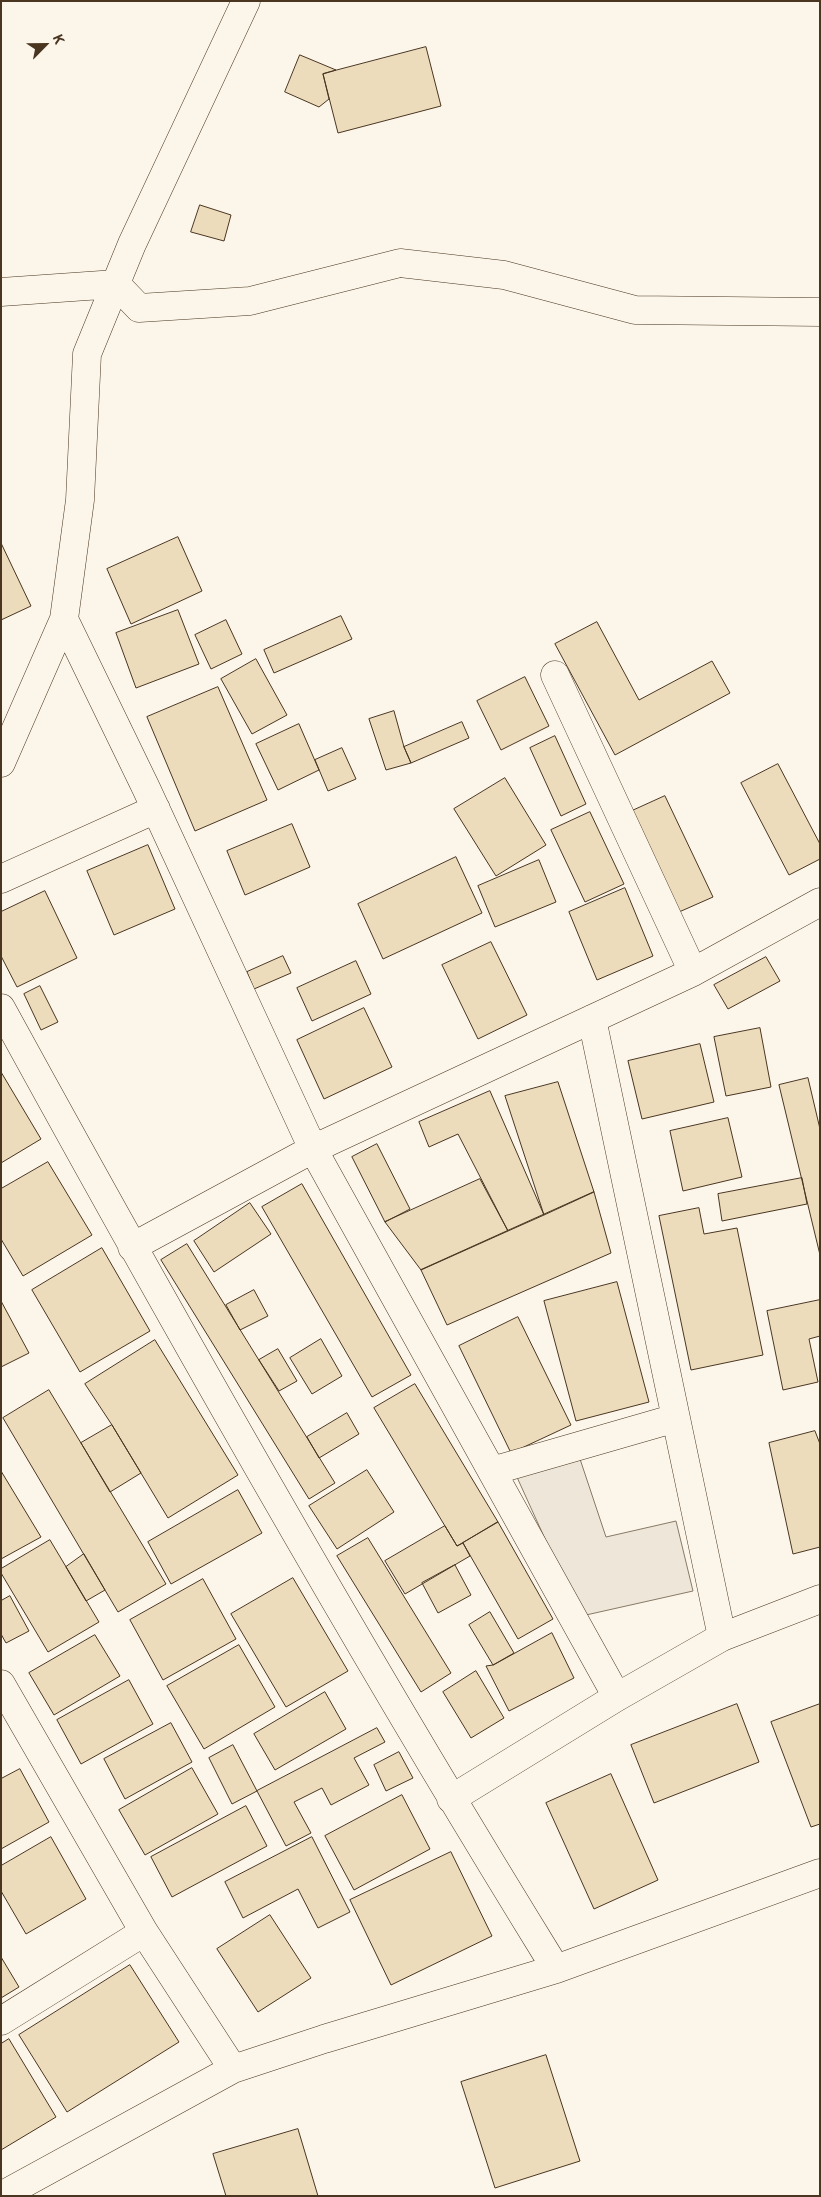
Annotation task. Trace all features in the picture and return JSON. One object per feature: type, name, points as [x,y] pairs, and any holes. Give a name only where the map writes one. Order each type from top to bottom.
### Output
[{"type":"street","points":[[1,763],[64,619],[80,500],[87,354],[132,244],[246,1]]},
{"type":"street","points":[[116,284],[139,308],[250,301],[400,263],[504,275],[635,310],[817,315]]},
{"type":"street","points":[[1,292],[116,284]]},
{"type":"street","points":[[64,619],[156,809],[313,1149],[617,1697]]},
{"type":"street","points":[[555,675],[693,972]]},
{"type":"street","points":[[1,879],[156,809]]},
{"type":"street","points":[[132,1247],[313,1149],[693,972],[820,902]]},
{"type":"street","points":[[1,1008],[132,1247],[285,1517],[451,1799],[556,1969]]},
{"type":"street","points":[[592,1019],[722,1637]]},
{"type":"street","points":[[492,1472],[676,1418]]},
{"type":"street","points":[[451,1799],[617,1697],[722,1637],[820,1599]]},
{"type":"street","points":[[1,1684],[144,1932],[233,2069]]},
{"type":"street","points":[[1,2196],[233,2069],[324,2039],[556,1969],[820,1873]]},
{"type":"street","points":[[1,2021],[144,1932]]},
{"type":"shaded area","points":[[578,1453],[606,1537],[676,1521],[693,1591],[586,1615],[551,1552],[516,1475]]},
{"type":"building","points":[[426,47],[441,106],[338,133],[323,74]]},
{"type":"building","points":[[300,55],[336,70],[323,74],[329,99],[319,107],[285,92]]},
{"type":"building","points":[[200,205],[231,215],[224,241],[191,232]]},
{"type":"building","points":[[178,537],[202,591],[131,624],[107,569]]},
{"type":"building","points":[[1,543],[31,606],[1,620]]},
{"type":"building","points":[[178,610],[199,664],[136,688],[116,633]]},
{"type":"building","points":[[341,616],[352,639],[274,673],[264,650]]},
{"type":"building","points":[[226,620],[242,654],[211,669],[195,635]]},
{"type":"building","points":[[597,622],[639,700],[712,661],[730,693],[615,755],[555,644]]},
{"type":"building","points":[[256,659],[287,715],[252,734],[221,679]]},
{"type":"building","points":[[525,677],[549,726],[501,750],[477,701]]},
{"type":"building","points":[[218,687],[267,800],[195,831],[147,717]]},
{"type":"building","points":[[394,711],[404,747],[411,763],[386,770],[369,719]]},
{"type":"building","points":[[462,722],[469,738],[411,763],[404,747]]},
{"type":"building","points":[[299,724],[319,770],[278,790],[256,744]]},
{"type":"building","points":[[555,736],[586,804],[561,816],[530,748]]},
{"type":"building","points":[[342,748],[356,779],[328,791],[315,760]]},
{"type":"building","points":[[778,764],[820,844],[820,859],[789,875],[741,783]]},
{"type":"building","points":[[505,778],[546,845],[496,876],[454,809]]},
{"type":"building","points":[[665,796],[713,897],[679,912],[632,811]]},
{"type":"building","points":[[590,812],[624,884],[585,902],[551,830]]},
{"type":"building","points":[[292,824],[310,867],[245,895],[227,851]]},
{"type":"building","points":[[148,845],[175,909],[114,935],[87,871]]},
{"type":"building","points":[[456,857],[482,913],[383,959],[358,904]]},
{"type":"building","points":[[539,860],[556,902],[495,927],[478,886]]},
{"type":"building","points":[[625,888],[653,956],[597,980],[569,912]]},
{"type":"building","points":[[45,891],[77,958],[17,987],[1,956],[1,912]]},
{"type":"building","points":[[491,942],[527,1015],[478,1039],[442,965]]},
{"type":"building","points":[[283,956],[291,973],[254,989],[247,972]]},
{"type":"building","points":[[766,957],[780,981],[728,1009],[714,985]]},
{"type":"building","points":[[356,961],[371,994],[312,1021],[297,988]]},
{"type":"building","points":[[40,986],[58,1022],[41,1030],[24,994]]},
{"type":"building","points":[[364,1008],[392,1067],[324,1099],[297,1040]]},
{"type":"building","points":[[760,1028],[771,1087],[726,1096],[714,1037]]},
{"type":"building","points":[[700,1044],[714,1102],[642,1119],[628,1061]]},
{"type":"building","points":[[1,1072],[41,1139],[1,1163]]},
{"type":"building","points":[[808,1078],[820,1129],[820,1255],[779,1085]]},
{"type":"building","points":[[558,1082],[594,1192],[544,1215],[505,1096]]},
{"type":"building","points":[[490,1091],[544,1215],[508,1231],[458,1134],[429,1147],[419,1122]]},
{"type":"building","points":[[728,1118],[742,1177],[683,1191],[670,1131]]},
{"type":"building","points":[[377,1144],[410,1209],[385,1222],[352,1157]]},
{"type":"building","points":[[48,1162],[92,1235],[23,1276],[1,1239],[1,1189]]},
{"type":"building","points":[[802,1178],[807,1204],[722,1221],[718,1194]]},
{"type":"building","points":[[480,1179],[508,1231],[421,1270],[385,1222]]},
{"type":"building","points":[[302,1184],[411,1375],[372,1397],[262,1207]]},
{"type":"building","points":[[594,1192],[611,1253],[447,1325],[421,1270]]},
{"type":"building","points":[[250,1203],[271,1234],[214,1272],[194,1241]]},
{"type":"building","points":[[699,1208],[704,1234],[737,1228],[763,1355],[691,1370],[659,1216]]},
{"type":"building","points":[[187,1244],[335,1483],[309,1499],[161,1260]]},
{"type":"building","points":[[102,1248],[150,1331],[80,1372],[32,1290]]},
{"type":"building","points":[[617,1282],[649,1402],[576,1421],[544,1301]]},
{"type":"building","points":[[254,1290],[268,1316],[240,1330],[226,1305]]},
{"type":"building","points":[[820,1300],[820,1336],[809,1339],[818,1382],[783,1390],[767,1311]]},
{"type":"building","points":[[1,1301],[29,1353],[1,1367]]},
{"type":"building","points":[[518,1317],[571,1425],[511,1453],[459,1346]]},
{"type":"building","points":[[321,1339],[342,1376],[312,1394],[290,1358]]},
{"type":"building","points":[[155,1340],[238,1475],[168,1518],[85,1384]]},
{"type":"building","points":[[278,1349],[297,1381],[279,1391],[259,1360]]},
{"type":"building","points":[[415,1384],[498,1522],[457,1546],[374,1408]]},
{"type":"building","points":[[49,1390],[166,1584],[118,1612],[3,1418]]},
{"type":"building","points":[[347,1413],[359,1434],[319,1458],[307,1437]]},
{"type":"building","points":[[112,1425],[141,1473],[110,1492],[81,1443]]},
{"type":"building","points":[[815,1431],[820,1444],[820,1547],[793,1554],[769,1443]]},
{"type":"building","points":[[367,1470],[394,1512],[337,1549],[309,1506]]},
{"type":"building","points":[[1,1471],[41,1537],[1,1559]]},
{"type":"building","points":[[238,1490],[262,1533],[171,1584],[148,1542]]},
{"type":"building","points":[[498,1522],[553,1619],[518,1639],[463,1543]]},
{"type":"building","points":[[445,1526],[457,1546],[463,1543],[470,1556],[405,1594],[385,1561]]},
{"type":"building","points":[[368,1538],[451,1673],[421,1692],[337,1556]]},
{"type":"building","points":[[50,1540],[99,1622],[48,1652],[1,1573],[1,1569]]},
{"type":"building","points":[[84,1554],[105,1590],[86,1601],[66,1567]]},
{"type":"building","points":[[455,1565],[471,1595],[438,1613],[422,1583]]},
{"type":"building","points":[[293,1578],[348,1671],[286,1707],[231,1614]]},
{"type":"building","points":[[203,1579],[236,1639],[163,1680],[130,1620]]},
{"type":"building","points":[[10,1596],[29,1631],[6,1643],[1,1634],[1,1601]]},
{"type":"building","points":[[490,1612],[514,1653],[493,1665],[469,1625]]},
{"type":"building","points":[[552,1633],[574,1678],[509,1711],[486,1666],[493,1665]]},
{"type":"building","points":[[95,1635],[120,1676],[54,1715],[29,1673]]},
{"type":"building","points":[[239,1645],[275,1707],[204,1749],[167,1686]]},
{"type":"building","points":[[476,1671],[504,1718],[471,1738],[443,1692]]},
{"type":"building","points":[[129,1680],[153,1724],[81,1764],[57,1720]]},
{"type":"building","points":[[325,1692],[346,1729],[275,1770],[254,1734]]},
{"type":"building","points":[[737,1704],[759,1762],[654,1803],[631,1745]]},
{"type":"building","points":[[820,1704],[820,1824],[811,1827],[771,1722]]},
{"type":"building","points":[[171,1723],[192,1762],[125,1799],[104,1759]]},
{"type":"building","points":[[377,1728],[385,1742],[354,1758],[369,1785],[331,1805],[322,1788],[294,1802],[311,1833],[286,1846],[257,1791]]},
{"type":"building","points":[[233,1745],[257,1791],[232,1804],[209,1758]]},
{"type":"building","points":[[399,1752],[413,1778],[386,1791],[374,1765]]},
{"type":"building","points":[[192,1768],[218,1814],[145,1855],[119,1810]]},
{"type":"building","points":[[20,1769],[49,1822],[1,1849],[1,1779]]},
{"type":"building","points":[[611,1774],[658,1880],[594,1909],[546,1803]]},
{"type":"building","points":[[402,1795],[430,1849],[354,1890],[325,1836]]},
{"type":"building","points":[[246,1806],[267,1846],[172,1897],[151,1857]]},
{"type":"building","points":[[51,1837],[86,1899],[26,1934],[1,1891],[1,1866]]},
{"type":"building","points":[[312,1837],[350,1912],[318,1928],[298,1889],[243,1918],[225,1882]]},
{"type":"building","points":[[451,1852],[492,1936],[391,1985],[350,1900]]},
{"type":"building","points":[[270,1915],[311,1978],[258,2012],[217,1949]]},
{"type":"building","points":[[1,1957],[19,1987],[1,1998]]},
{"type":"building","points":[[130,1965],[179,2042],[67,2112],[19,2035]]},
{"type":"building","points":[[9,2039],[56,2117],[1,2150],[1,2044]]},
{"type":"building","points":[[546,2055],[580,2161],[495,2188],[461,2082]]},
{"type":"building","points":[[298,2129],[318,2196],[226,2196],[213,2154]]}]
